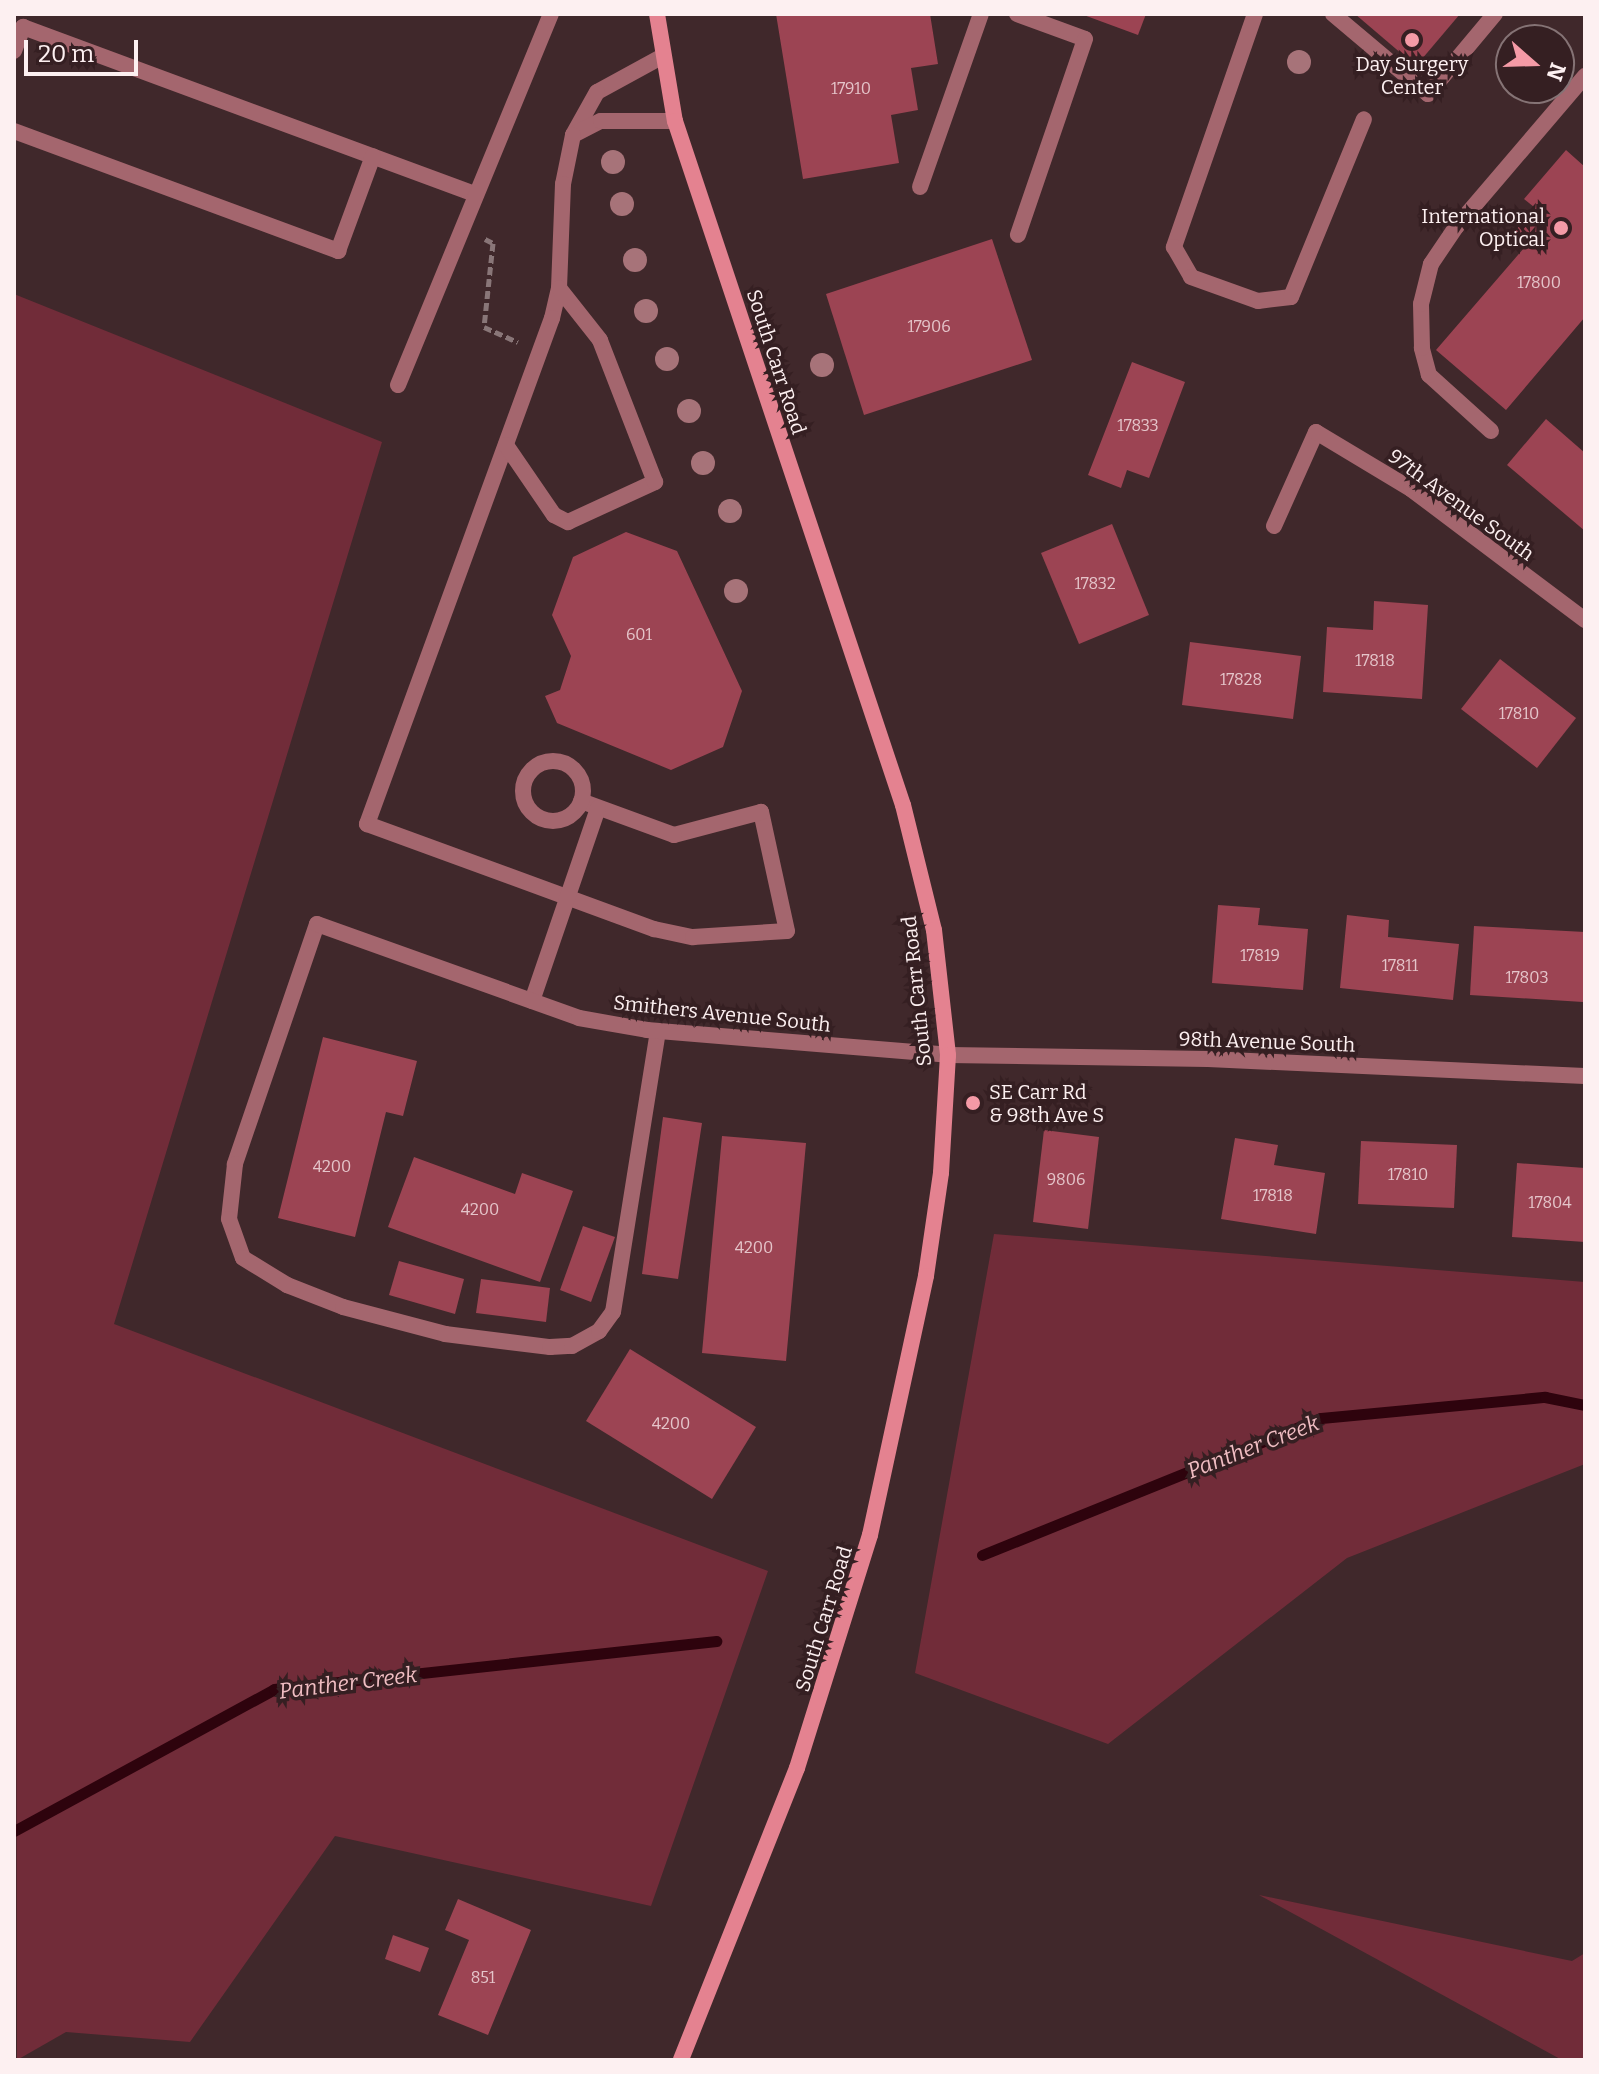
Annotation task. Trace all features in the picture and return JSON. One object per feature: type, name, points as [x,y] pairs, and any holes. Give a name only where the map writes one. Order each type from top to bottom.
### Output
[{"type":"main road","name":"South Carr Road","points":[[657,14],[675,121],[903,805],[934,930],[948,1055],[941,1173],[926,1276],[870,1535],[797,1768],[681,2060]]},
{"type":"street","points":[[398,385],[551,14]]},
{"type":"street","points":[[920,187],[981,14]]},
{"type":"street","points":[[1255,14],[1174,247],[1191,277],[1258,301],[1291,297],[1364,119]]},
{"type":"street","points":[[1333,14],[1428,94],[1495,14]]},
{"type":"street","points":[[1014,15],[1085,39],[1018,235]]},
{"type":"street","points":[[14,51],[23,27],[476,195]]},
{"type":"street","points":[[581,801],[674,835],[761,812],[787,931],[693,937],[567,897],[367,824],[540,351],[559,288],[563,184],[573,135],[597,92],[663,56]]},
{"type":"street","points":[[1491,431],[1429,375],[1422,348],[1421,304],[1431,264],[1456,227],[1583,82]]},
{"type":"street","points":[[573,135],[601,121],[675,121]]},
{"type":"street","points":[[14,131],[338,251],[373,156]]},
{"type":"street","points":[[506,445],[554,515],[568,522],[655,482],[600,340],[559,288]]},
{"type":"street","name":"97th Avenue South","points":[[1274,526],[1316,432],[1411,489],[1585,620]]},
{"type":"street","points":[[532,1001],[598,808]]},
{"type":"street","name":"Smithers Avenue South","points":[[658,1032],[613,1312],[599,1331],[572,1346],[550,1347],[445,1334],[343,1307],[287,1285],[243,1258],[229,1219],[229,1182],[317,924],[579,1018],[658,1032],[948,1055]]},
{"type":"street","name":"98th Avenue South","points":[[948,1055],[1208,1059],[1585,1076]]},
{"type":"path","points":[[462,229],[493,243],[484,327],[540,351]]},
{"type":"shaded area","points":[[14,294],[382,442],[114,1324],[768,1571],[651,1906],[335,1836],[190,2042],[66,2032],[17,2060]]},
{"type":"shaded area","points":[[994,1234],[1585,1282],[1585,1464],[1347,1558],[1108,1744],[915,1673]]},
{"type":"shaded area","points":[[1259,1895],[1572,1961],[1585,1953],[1585,2060],[1562,2060]]},
{"type":"building","points":[[776,14],[930,14],[938,64],[911,68],[918,110],[891,115],[899,163],[803,179]]},
{"type":"building","points":[[1081,14],[1146,14],[1138,35]]},
{"type":"building","name":"Day Surgery Center","points":[[1355,14],[1460,14],[1416,66]]},
{"type":"building","points":[[1566,150],[1585,167],[1585,317],[1506,410],[1436,350],[1524,248],[1510,236],[1534,207],[1524,199]]},
{"type":"building","points":[[992,239],[1032,360],[864,415],[826,294]]},
{"type":"building","points":[[1132,362],[1185,382],[1149,478],[1127,470],[1121,488],[1088,475]]},
{"type":"building","points":[[1546,419],[1585,453],[1585,531],[1507,465]]},
{"type":"building","points":[[1112,524],[1149,615],[1079,644],[1041,553]]},
{"type":"building","points":[[626,532],[677,551],[742,691],[723,747],[671,770],[557,723],[545,696],[560,690],[571,656],[552,615],[573,557]]},
{"type":"building","points":[[1374,601],[1428,605],[1422,699],[1323,692],[1327,627],[1373,630]]},
{"type":"building","points":[[1190,642],[1301,656],[1293,719],[1182,705]]},
{"type":"building","points":[[1500,659],[1576,718],[1537,768],[1461,709]]},
{"type":"building","points":[[1218,905],[1260,908],[1258,925],[1308,929],[1303,990],[1212,983]]},
{"type":"building","points":[[1347,915],[1389,920],[1388,937],[1459,944],[1453,1000],[1340,988]]},
{"type":"building","points":[[1474,926],[1585,932],[1583,1002],[1470,995]]},
{"type":"building","points":[[323,1037],[417,1061],[403,1116],[386,1112],[355,1237],[278,1218]]},
{"type":"building","points":[[663,1117],[702,1123],[678,1279],[642,1274]]},
{"type":"building","points":[[1044,1130],[1099,1137],[1088,1229],[1033,1222]]},
{"type":"building","points":[[722,1136],[806,1143],[786,1361],[702,1353]]},
{"type":"building","points":[[1235,1138],[1278,1145],[1274,1165],[1325,1173],[1316,1234],[1221,1219]]},
{"type":"building","points":[[1361,1141],[1457,1145],[1454,1208],[1358,1204]]},
{"type":"building","points":[[414,1157],[515,1194],[522,1173],[573,1191],[540,1282],[388,1227]]},
{"type":"building","points":[[1517,1163],[1585,1168],[1585,1242],[1512,1237]]},
{"type":"building","points":[[583,1226],[615,1237],[591,1302],[560,1290]]},
{"type":"building","points":[[399,1261],[464,1279],[455,1314],[389,1295]]},
{"type":"building","points":[[481,1279],[550,1288],[546,1322],[476,1313]]},
{"type":"building","points":[[630,1349],[756,1427],[712,1499],[586,1421]]},
{"type":"building","points":[[458,1899],[531,1930],[488,2035],[438,2015],[469,1940],[445,1930]]},
{"type":"building","points":[[393,1935],[429,1948],[420,1972],[385,1959]]},
{"type":"waterway","name":"Panther Creek","points":[[982,1555],[1321,1418],[1545,1397],[1585,1405]]},
{"type":"waterway","name":"Panther Creek","points":[[14,1831],[274,1689],[716,1641]]},
{"type":"place","name":"Day Surgery Center","points":[[1412,40]]},
{"type":"place","name":"International Optical","points":[[1561,228]]},
{"type":"place","name":"SE Carr Rd & 98th Ave S","points":[[973,1103]]}]
